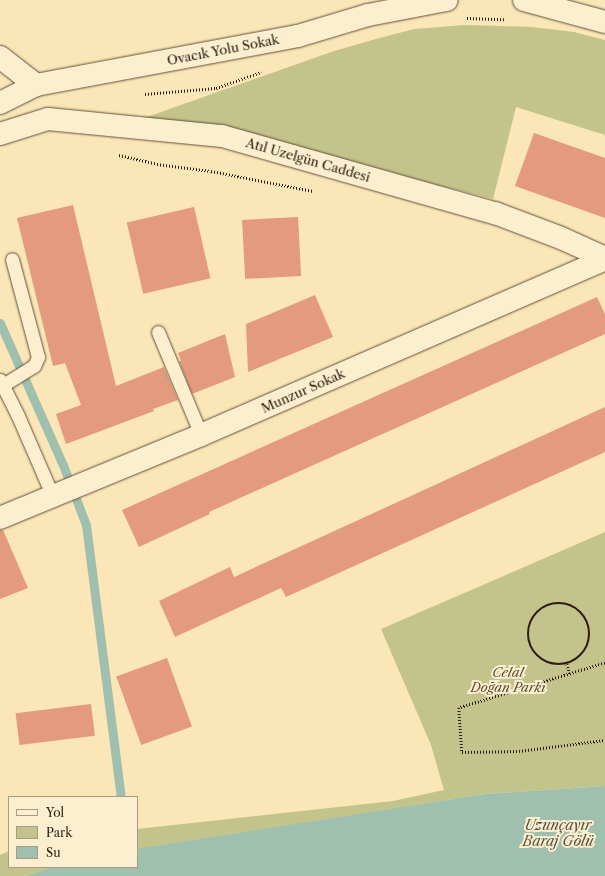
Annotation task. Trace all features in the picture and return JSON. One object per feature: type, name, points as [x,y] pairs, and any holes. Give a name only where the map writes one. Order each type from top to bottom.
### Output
[{"type":"street","name":"Ovacık Yolu Sokak","points":[[0,103],[36,85],[298,36],[368,15],[446,0]]},
{"type":"street","points":[[524,0],[605,22]]},
{"type":"street","points":[[0,56],[36,85]]},
{"type":"street","name":"Atıl Uzelgün Caddesi","points":[[0,134],[48,119],[222,136],[496,213],[562,238],[605,259]]},
{"type":"street","name":"Munzur Sokak","points":[[0,518],[201,435],[605,259]]},
{"type":"lane","points":[[12,259],[38,352],[37,361],[34,366],[17,377],[1,383],[18,416],[53,496]]},
{"type":"lane","points":[[158,332],[201,435]]},
{"type":"path","points":[[114,153],[157,164],[211,171],[318,192]]},
{"type":"path","points":[[562,603],[572,607],[581,613],[588,627],[589,642],[584,652],[576,660],[567,664],[556,665],[546,663],[537,657],[528,640],[528,631],[531,622],[536,613],[543,607],[562,603]]},
{"type":"path","points":[[605,663],[459,708],[462,752],[518,751],[605,740]]},
{"type":"path","points":[[567,664],[570,674]]},
{"type":"green space","points":[[465,25],[532,27],[574,32],[605,40],[605,135],[516,107],[493,199],[358,165],[127,124],[334,51],[414,29]]},
{"type":"green space","name":"Celal Doğan Parkı","points":[[605,532],[605,786],[485,794],[138,850],[138,829],[393,801],[444,790],[431,745],[381,629]]},
{"type":"green space","points":[[8,851],[8,868],[50,868],[25,876],[0,876],[0,855]]},
{"type":"water","name":"Uzunçayır Baraj Gölü","points":[[605,786],[605,876],[25,876],[50,868],[138,868],[138,849],[485,794]]},
{"type":"building","points":[[534,133],[605,158],[605,218],[515,186]]},
{"type":"building","points":[[73,205],[116,386],[164,367],[178,400],[153,409],[154,411],[66,444],[56,414],[81,405],[65,363],[53,366],[17,218]]},
{"type":"building","points":[[194,207],[210,278],[143,294],[127,223]]},
{"type":"building","points":[[298,217],[301,276],[245,279],[242,220]]},
{"type":"building","points":[[315,295],[333,337],[248,372],[246,324]]},
{"type":"building","points":[[597,297],[605,314],[605,334],[209,512],[210,514],[139,547],[122,510]]},
{"type":"building","points":[[225,334],[235,377],[192,394],[179,361],[181,361],[178,353]]},
{"type":"building","points":[[605,407],[605,452],[286,597],[281,588],[175,637],[159,601],[230,567],[234,577]]},
{"type":"building","points":[[0,530],[3,530],[28,588],[0,599]]},
{"type":"building","points":[[167,658],[192,727],[141,745],[116,676]]},
{"type":"building","points":[[91,704],[95,736],[19,745],[16,713]]},
{"type":"waterway","points":[[0,323],[63,465],[86,525],[121,796]]}]
